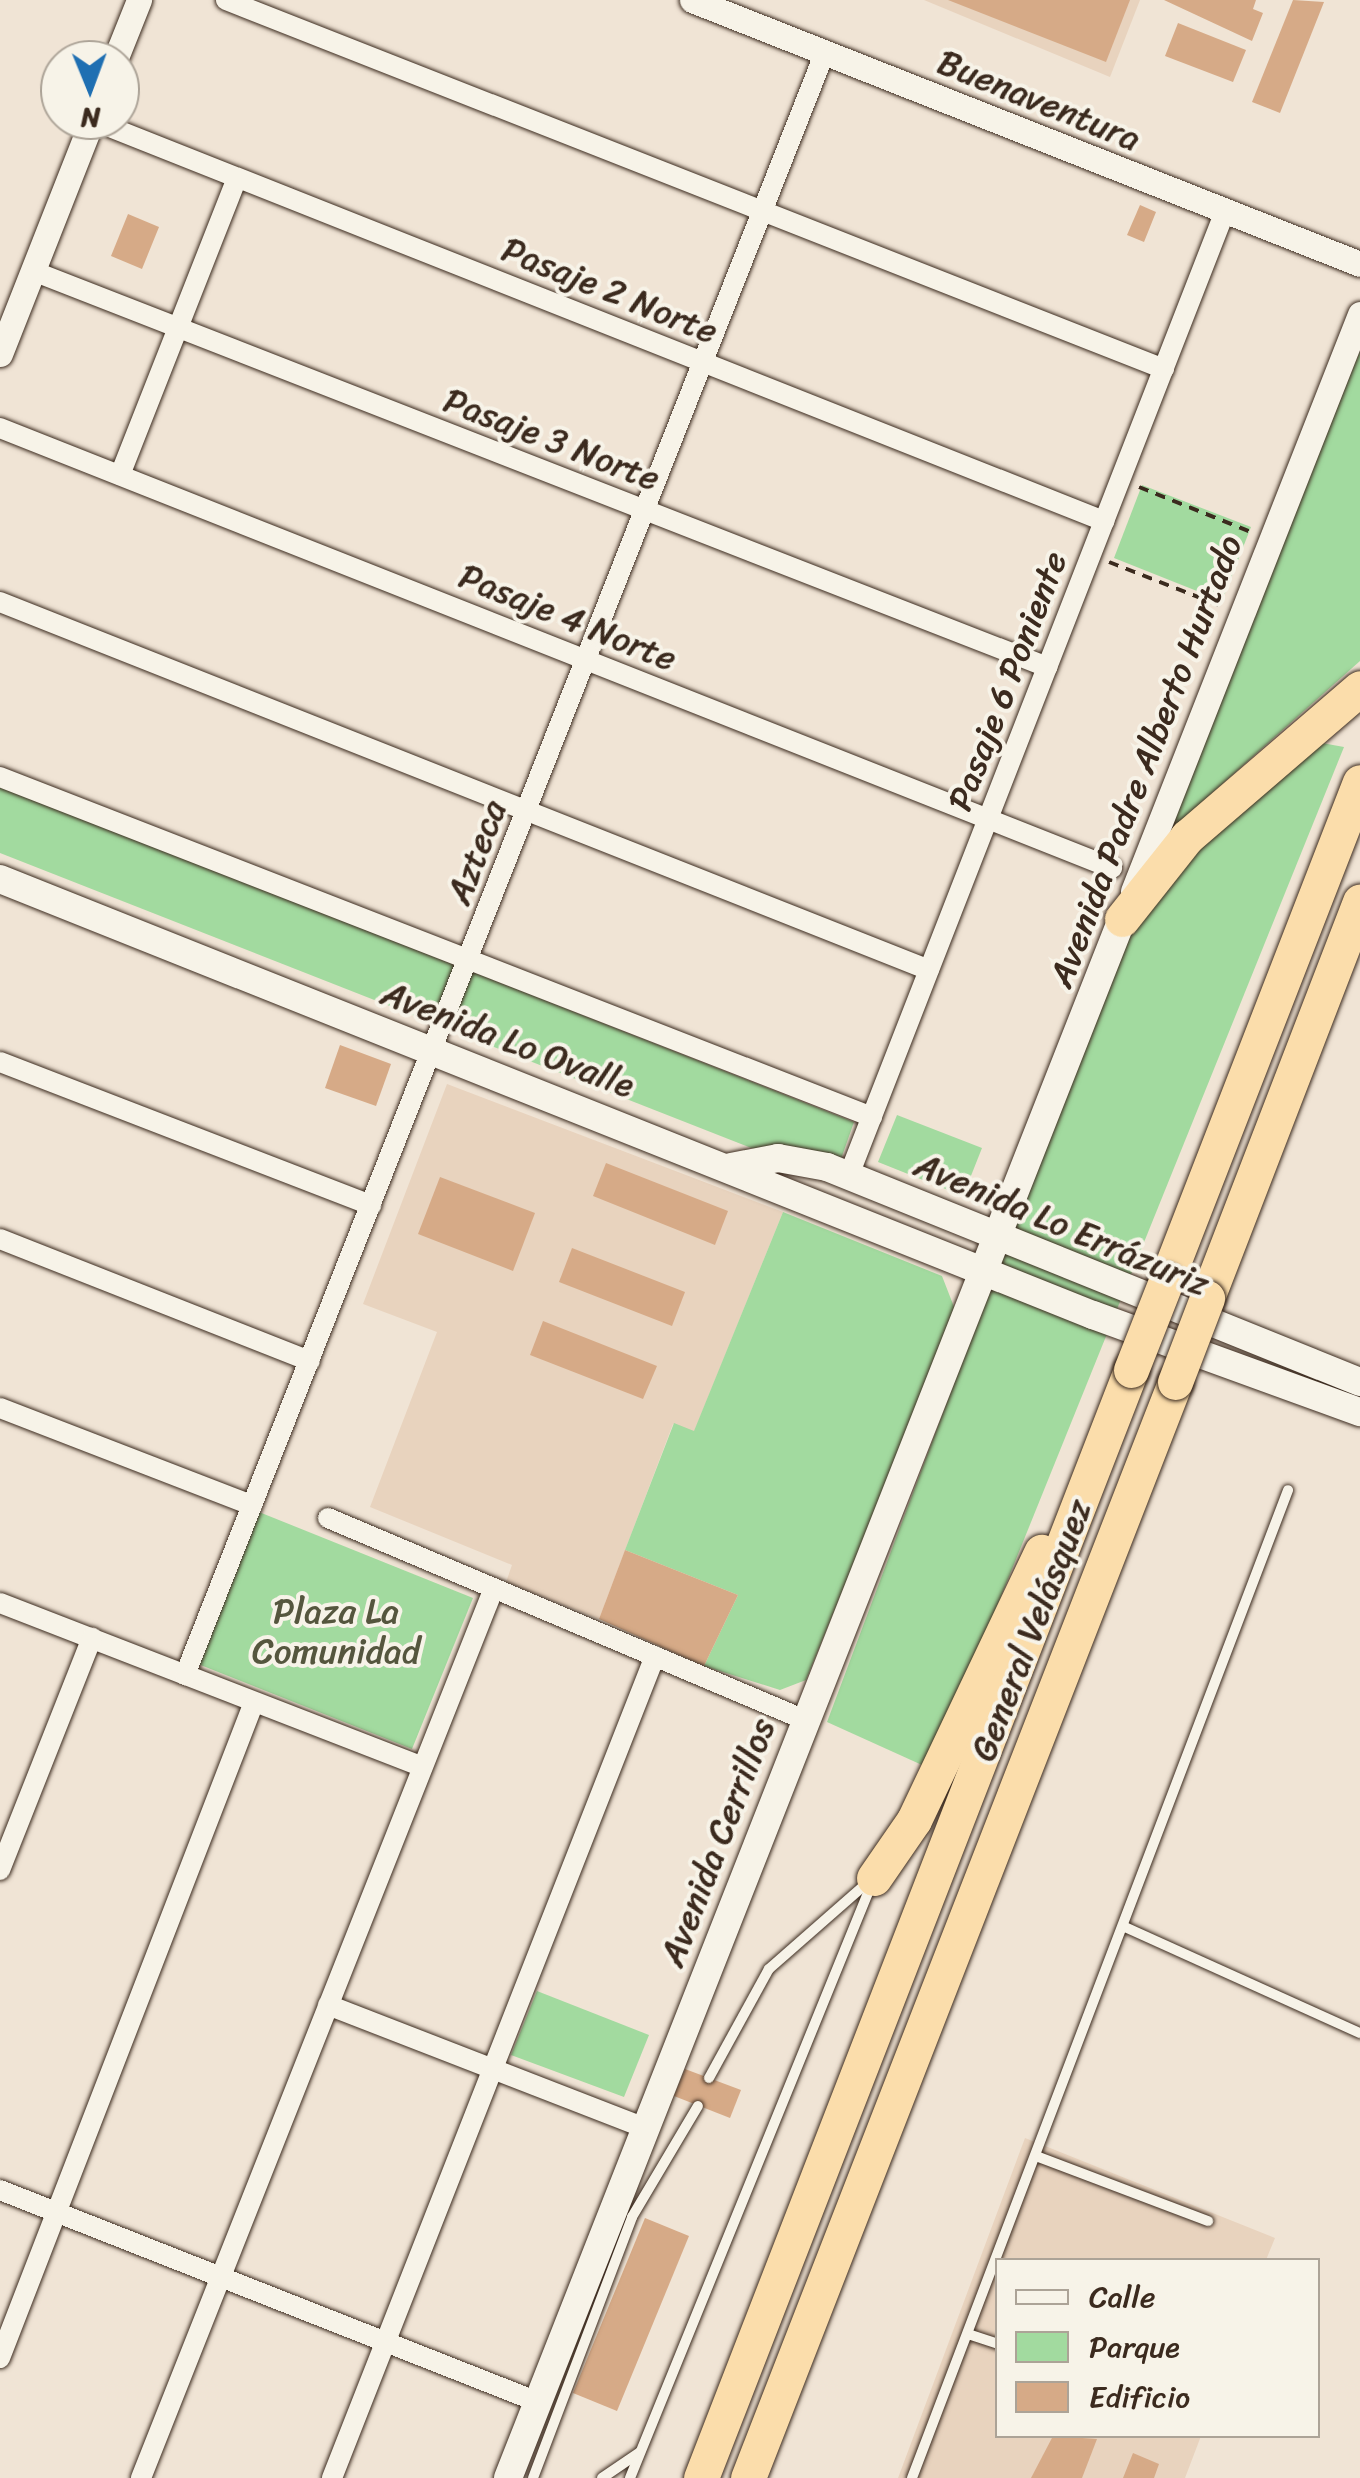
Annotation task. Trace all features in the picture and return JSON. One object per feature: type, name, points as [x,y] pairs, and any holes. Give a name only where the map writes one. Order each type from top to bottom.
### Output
[{"type":"highway","points":[[1122,918],[1187,837],[1360,688]]},
{"type":"highway","name":"General Velásquez","points":[[701,2478],[1360,782]]},
{"type":"highway","name":"General Velásquez","points":[[748,2478],[1360,901]]},
{"type":"highway","points":[[874,1878],[914,1820],[1010,1611],[1100,1452]]},
{"type":"main road","name":"Avenida Lo Ovalle","points":[[0,879],[987,1270]]},
{"type":"main road","name":"Avenida Padre Alberto Hurtado","points":[[1000,1236],[1122,918]]},
{"type":"main road","name":"Avenida Lo Errázuriz","points":[[731,1167],[778,1158],[849,1175],[1000,1236],[1148,1304],[1360,1382]]},
{"type":"main road","name":"Avenida Cerrillos","points":[[508,2478],[805,1720],[1000,1236]]},
{"type":"main road","name":"Avenida Lo Errázuriz","points":[[987,1270],[1360,1412]]},
{"type":"street","points":[[124,40],[139,0]]},
{"type":"street","points":[[226,0],[1164,369]]},
{"type":"street","name":"Buenaventura","points":[[692,0],[1360,264]]},
{"type":"street","name":"Azteca","points":[[185,1675],[824,52]]},
{"type":"street","name":"Pasaje 2 Norte","points":[[140,139],[1104,521]]},
{"type":"street","points":[[0,354],[10,299],[33,271],[84,140]]},
{"type":"street","points":[[120,475],[237,178]]},
{"type":"street","name":"Pasaje 6 Poniente","points":[[849,1175],[1226,211]]},
{"type":"street","name":"Pasaje 3 Norte","points":[[33,271],[1047,667]]},
{"type":"street","name":"Avenida Padre Alberto Hurtado","points":[[1122,918],[1360,314]]},
{"type":"street","name":"Pasaje 4 Norte","points":[[0,428],[1112,868]]},
{"type":"street","points":[[0,602],[929,970]]},
{"type":"street","points":[[0,777],[872,1117]]},
{"type":"street","points":[[0,1062],[371,1206]]},
{"type":"street","points":[[0,1239],[310,1361]]},
{"type":"street","points":[[0,1408],[252,1505]]},
{"type":"street","points":[[328,1518],[805,1720]]},
{"type":"street","points":[[142,2478],[494,1588]]},
{"type":"street","points":[[0,1602],[422,1766]]},
{"type":"street","points":[[0,1870],[92,1638]]},
{"type":"street","points":[[332,2478],[655,1656]]},
{"type":"street","points":[[0,2358],[254,1702]]},
{"type":"street","points":[[328,2005],[645,2128]]},
{"type":"street","points":[[0,2190],[538,2402]]},
{"type":"lane","points":[[1001,2258],[1288,1490]]},
{"type":"lane","points":[[709,2078],[768,1969],[874,1878]]},
{"type":"lane","points":[[630,2478],[874,1878]]},
{"type":"lane","points":[[1125,1927],[1360,2033]]},
{"type":"lane","points":[[533,2478],[632,2217],[698,2106]]},
{"type":"lane","points":[[1036,2156],[1208,2221]]},
{"type":"lane","points":[[912,2478],[994,2277]]},
{"type":"lane","points":[[968,2334],[995,2343]]},
{"type":"lane","points":[[602,2478],[640,2452]]},
{"type":"path","points":[[1120,480],[1255,534]]},
{"type":"path","points":[[1091,555],[1226,608]]},
{"type":"shaded area","points":[[924,0],[1140,0],[1110,77]]},
{"type":"shaded area","points":[[447,1084],[783,1212],[694,1432],[673,1424],[599,1619],[506,1582],[512,1565],[370,1507],[437,1332],[363,1304]]},
{"type":"shaded area","points":[[1025,2138],[1275,2238],[1267,2258],[995,2258],[995,2438],[1200,2438],[1185,2478],[898,2478]]},
{"type":"green space","points":[[1360,351],[1360,661],[1164,836]]},
{"type":"green space","points":[[1142,485],[1251,527],[1222,601],[1114,558]]},
{"type":"green space","points":[[1322,743],[1344,747],[983,1641],[922,1765],[827,1722],[1102,989],[1155,888]]},
{"type":"green space","points":[[0,786],[854,1122],[841,1159],[764,1153],[0,853]]},
{"type":"green space","points":[[897,1115],[982,1148],[963,1196],[878,1162]]},
{"type":"green space","points":[[783,1212],[942,1276],[956,1312],[806,1680],[780,1690],[704,1666],[738,1595],[625,1550],[674,1423],[694,1431]]},
{"type":"green space","name":"Plaza La Comunidad","points":[[259,1512],[473,1598],[412,1749],[198,1664]]},
{"type":"green space","points":[[537,1991],[649,2035],[624,2097],[511,2055]]},
{"type":"building","points":[[948,0],[1130,0],[1106,62]]},
{"type":"building","points":[[1164,0],[1256,0],[1253,9],[1263,13],[1252,41]]},
{"type":"building","points":[[1293,0],[1324,2],[1280,113],[1252,102]]},
{"type":"building","points":[[1178,23],[1246,50],[1233,82],[1165,56]]},
{"type":"building","points":[[1140,205],[1156,212],[1144,242],[1127,235]]},
{"type":"building","points":[[128,214],[159,227],[142,269],[111,256]]},
{"type":"building","points":[[340,1045],[391,1064],[376,1106],[325,1088]]},
{"type":"building","points":[[606,1163],[728,1211],[715,1245],[593,1196]]},
{"type":"building","points":[[440,1177],[535,1213],[513,1271],[418,1234]]},
{"type":"building","points":[[572,1248],[685,1292],[672,1326],[559,1282]]},
{"type":"building","points":[[543,1321],[657,1366],[643,1399],[530,1355]]},
{"type":"building","points":[[625,1550],[738,1595],[704,1666],[599,1619]]},
{"type":"building","points":[[685,2069],[741,2090],[730,2118],[674,2096]]},
{"type":"building","points":[[645,2218],[689,2236],[617,2411],[573,2393]]},
{"type":"building","points":[[1052,2438],[1097,2439],[1082,2478],[1031,2478]]},
{"type":"building","points":[[1133,2453],[1159,2464],[1154,2478],[1123,2478]]}]
